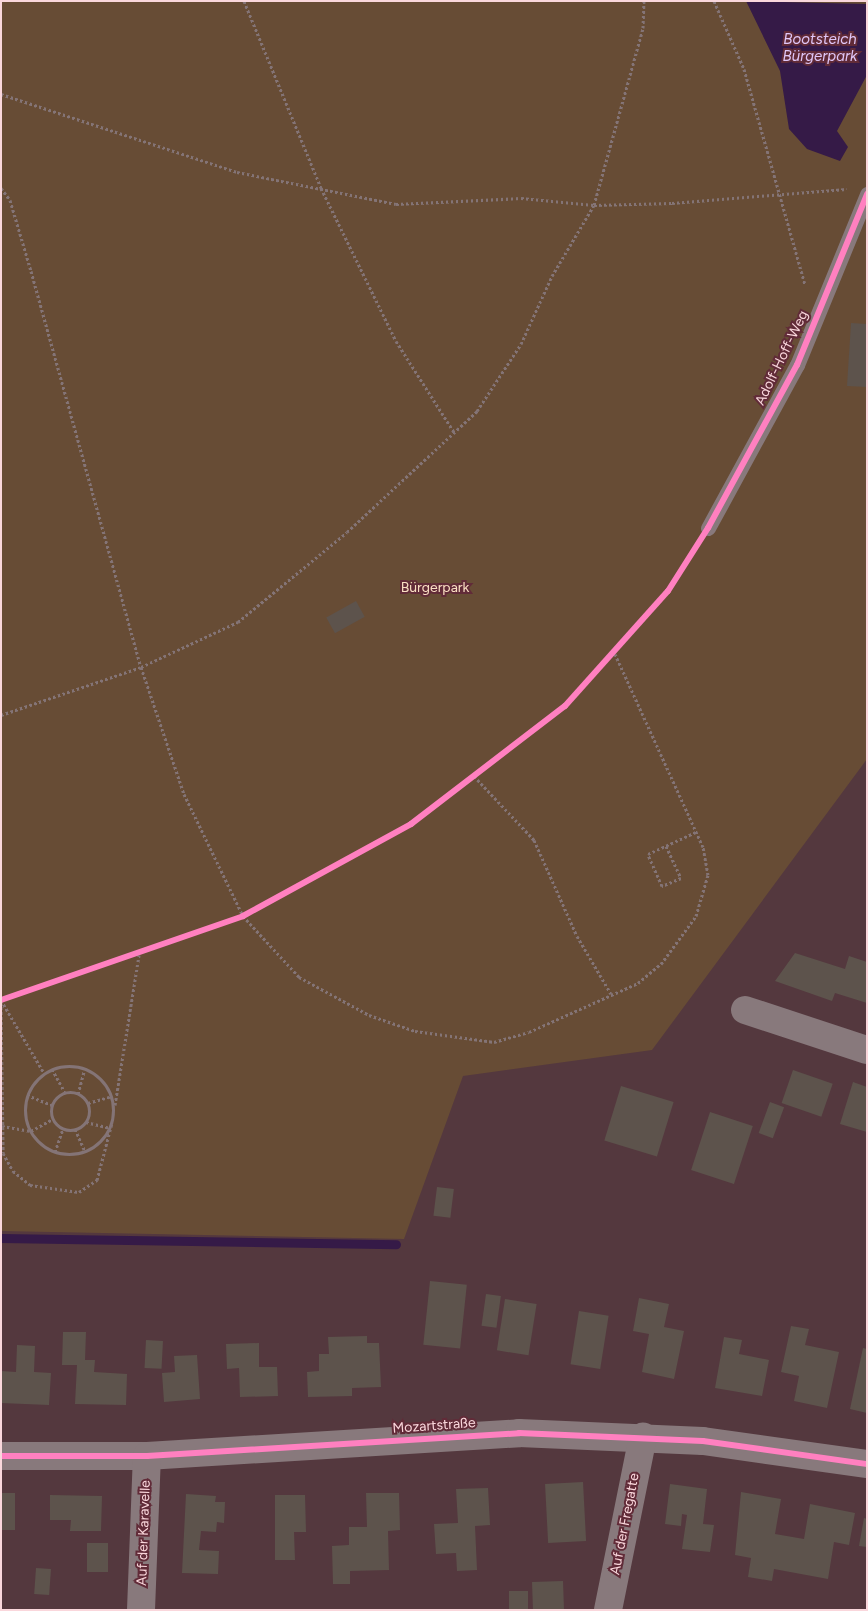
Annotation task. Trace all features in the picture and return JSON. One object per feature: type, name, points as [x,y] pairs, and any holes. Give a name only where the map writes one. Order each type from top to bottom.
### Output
[{"type":"street","points":[[745,1010],[867,1050]]},
{"type":"street","name":"Mozartstraße","points":[[1,1456],[147,1456],[519,1433],[643,1437],[776,1449],[867,1464]]},
{"type":"street","name":"Auf der Fregatte","points":[[608,1610],[643,1437]]},
{"type":"street","name":"Auf der Karavelle","points":[[140,1610],[147,1456]]},
{"type":"lane","name":"Adolf-Hoff-Weg","points":[[708,528],[796,365],[867,194]]},
{"type":"path","points":[[244,1],[321,188],[396,341],[454,432]]},
{"type":"path","points":[[1,715],[141,667],[238,622],[347,532],[477,411],[520,344],[552,276],[594,205],[643,28],[644,1]]},
{"type":"path","points":[[714,1],[744,69],[783,197],[815,321]]},
{"type":"path","points":[[1,94],[182,156],[396,204],[521,198],[594,205],[783,197],[849,189]]},
{"type":"path","points":[[1,188],[10,200],[50,334],[141,667],[184,794],[243,916],[299,977],[369,1015],[415,1031],[494,1042],[529,1032],[638,982],[660,964],[696,916],[708,875],[696,832],[615,654]]},
{"type":"path","points":[[474,776],[534,840],[577,936],[611,994]]},
{"type":"path","points":[[666,846],[681,878],[662,886],[648,854],[696,832]]},
{"type":"path","points":[[1,1001],[3,1153],[13,1172],[30,1185],[79,1192],[97,1180],[112,1123],[139,955]]},
{"type":"path","points":[[1,1001],[44,1073]]},
{"type":"path","points":[[31,1131],[25,1108],[27,1095],[44,1073],[52,1068],[86,1068],[106,1084],[112,1096],[114,1110]]},
{"type":"path","points":[[52,1068],[65,1093]]},
{"type":"path","points":[[78,1094],[86,1068]]},
{"type":"path","points":[[65,1093],[78,1094],[88,1103],[86,1122],[76,1129],[63,1129],[53,1119],[52,1106],[65,1093]]},
{"type":"path","points":[[27,1095],[52,1106]]},
{"type":"path","points":[[88,1103],[112,1096]]},
{"type":"path","points":[[31,1131],[53,1119]]},
{"type":"path","points":[[86,1122],[110,1128]]},
{"type":"path","points":[[2,1126],[31,1131],[55,1152],[85,1151],[110,1128],[112,1123]]},
{"type":"path","points":[[55,1152],[63,1129]]},
{"type":"path","points":[[76,1129],[85,1151]]},
{"type":"green space","name":"Bürgerpark","points":[[1,1],[867,1],[867,759],[652,1050],[463,1076],[404,1239],[1,1231]]},
{"type":"water","name":"Bootsteich Bürgerpark","points":[[746,1],[867,4],[867,75],[837,131],[848,147],[840,161],[807,149],[789,129],[780,71]]},
{"type":"building","points":[[851,323],[867,324],[867,387],[847,386]]},
{"type":"building","points":[[356,601],[365,617],[335,633],[326,617]]},
{"type":"building","points":[[795,953],[845,969],[849,956],[867,962],[867,1003],[835,993],[832,1001],[775,981]]},
{"type":"building","points":[[793,1070],[833,1084],[821,1117],[782,1103]]},
{"type":"building","points":[[853,1082],[867,1087],[867,1132],[840,1124]]},
{"type":"building","points":[[621,1086],[674,1102],[657,1157],[604,1141]]},
{"type":"building","points":[[770,1102],[784,1107],[773,1138],[759,1133]]},
{"type":"building","points":[[710,1112],[753,1126],[734,1184],[691,1170]]},
{"type":"building","points":[[437,1187],[454,1189],[450,1218],[433,1216]]},
{"type":"building","points":[[430,1281],[467,1285],[460,1349],[423,1345]]},
{"type":"building","points":[[486,1294],[501,1296],[496,1328],[482,1326]]},
{"type":"building","points":[[639,1298],[669,1304],[664,1327],[684,1331],[674,1379],[642,1372],[649,1334],[633,1331]]},
{"type":"building","points":[[505,1299],[537,1304],[528,1355],[497,1350]]},
{"type":"building","points":[[579,1311],[609,1316],[600,1369],[571,1364]]},
{"type":"building","points":[[791,1326],[809,1329],[805,1345],[839,1352],[827,1408],[794,1401],[799,1376],[781,1372]]},
{"type":"building","points":[[63,1332],[86,1332],[85,1360],[95,1360],[94,1372],[127,1374],[126,1405],[75,1404],[77,1365],[62,1365]]},
{"type":"building","points":[[367,1336],[367,1343],[379,1343],[381,1387],[352,1388],[352,1396],[308,1397],[307,1372],[319,1371],[319,1354],[329,1354],[328,1337]]},
{"type":"building","points":[[724,1337],[742,1340],[739,1354],[769,1360],[762,1396],[715,1388]]},
{"type":"building","points":[[146,1340],[163,1341],[162,1369],[145,1368]]},
{"type":"building","points":[[259,1343],[259,1367],[277,1367],[278,1396],[240,1397],[239,1368],[227,1369],[226,1344]]},
{"type":"building","points":[[17,1345],[35,1346],[34,1372],[51,1373],[49,1405],[1,1403],[1,1371],[16,1372]]},
{"type":"building","points":[[863,1348],[867,1349],[867,1413],[850,1409]]},
{"type":"building","points":[[197,1355],[200,1399],[164,1402],[162,1373],[175,1372],[174,1356]]},
{"type":"building","points":[[583,1482],[586,1541],[548,1543],[545,1484]]},
{"type":"building","points":[[670,1484],[707,1489],[703,1524],[714,1525],[710,1552],[682,1549],[687,1515],[682,1514],[681,1526],[665,1524]]},
{"type":"building","points":[[488,1488],[490,1525],[475,1526],[477,1570],[457,1571],[456,1553],[436,1554],[434,1524],[458,1523],[456,1489]]},
{"type":"building","points":[[741,1492],[781,1499],[775,1534],[804,1539],[810,1504],[855,1513],[849,1545],[834,1542],[828,1579],[774,1569],[772,1581],[748,1577],[751,1558],[735,1555]]},
{"type":"building","points":[[1,1493],[15,1493],[15,1530],[1,1530]]},
{"type":"building","points":[[366,1493],[399,1493],[400,1530],[388,1531],[389,1570],[350,1571],[350,1584],[333,1584],[332,1546],[349,1545],[349,1527],[367,1527]]},
{"type":"building","points":[[186,1494],[216,1496],[215,1502],[225,1502],[224,1523],[217,1522],[216,1532],[201,1531],[199,1550],[219,1551],[218,1574],[182,1573]]},
{"type":"building","points":[[50,1495],[102,1496],[101,1531],[70,1531],[71,1520],[50,1520]]},
{"type":"building","points":[[275,1495],[305,1495],[306,1532],[294,1532],[295,1560],[275,1560]]},
{"type":"building","points":[[864,1518],[867,1519],[867,1547],[859,1546]]},
{"type":"building","points":[[87,1543],[108,1543],[108,1572],[87,1572]]},
{"type":"building","points":[[36,1568],[51,1569],[49,1595],[34,1594]]},
{"type":"building","points":[[563,1581],[564,1610],[533,1610],[532,1582]]},
{"type":"building","points":[[509,1591],[528,1591],[528,1610],[509,1610]]},
{"type":"waterway","points":[[1,1238],[396,1244]]},
{"type":"cycle path","points":[[1,1000],[243,916],[411,824],[565,706],[668,591],[708,528],[797,365],[867,194]]},
{"type":"cycle path","points":[[1,1456],[147,1456],[519,1433],[703,1441],[867,1464]]}]
